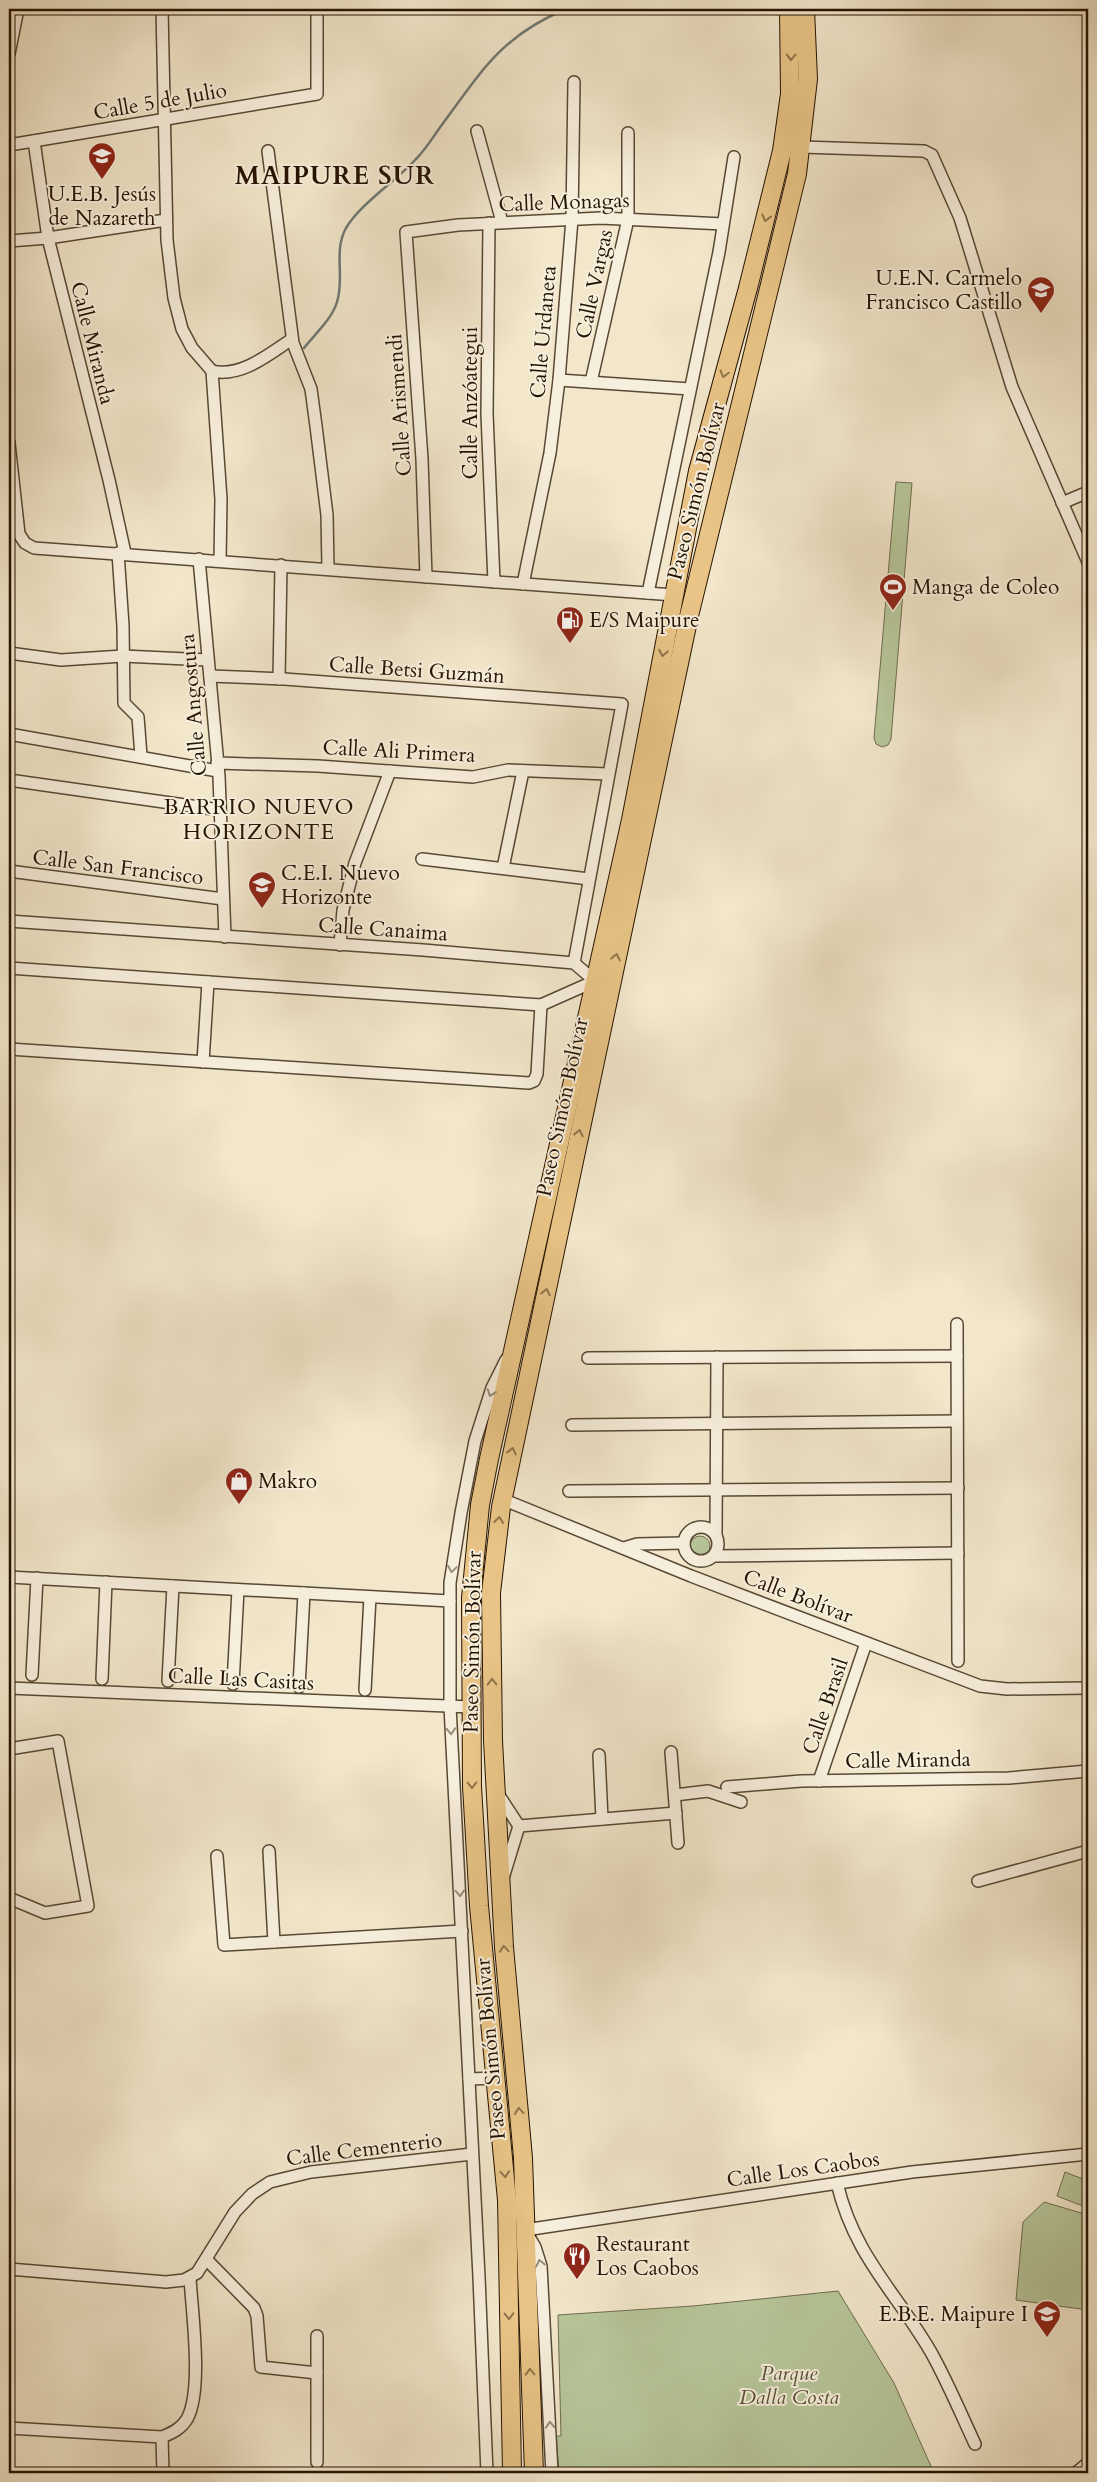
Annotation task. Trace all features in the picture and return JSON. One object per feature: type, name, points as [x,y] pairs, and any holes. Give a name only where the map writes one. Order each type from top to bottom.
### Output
[{"type":"main road","name":"Paseo Simón Bolívar","points":[[534,2473],[522,2150],[500,1888],[495,1791],[491,1594],[502,1499],[602,983],[630,820],[674,595],[707,434],[748,288],[782,151],[790,94],[791,46],[789,9]]},
{"type":"main road","name":"Paseo Simón Bolívar","points":[[512,2473],[508,2232],[474,1844],[471,1598],[474,1548],[482,1492],[512,1350],[790,208],[802,147],[808,79],[805,9]]},
{"type":"main road","points":[[482,1492],[502,1499]]},
{"type":"main road","points":[[508,2232],[525,2230]]},
{"type":"street","points":[[9,54],[18,9]]},
{"type":"street","points":[[162,9],[166,220],[174,298],[182,329],[192,348],[212,371],[220,373],[239,370],[260,360],[292,339]]},
{"type":"street","name":"Calle 5 de Julio","points":[[9,145],[317,94],[316,9]]},
{"type":"street","name":"Calle Urdaneta","points":[[523,584],[550,453],[559,380],[572,219],[574,82]]},
{"type":"street","points":[[477,131],[502,222]]},
{"type":"street","name":"Calle Vargas","points":[[591,382],[628,219],[628,133]]},
{"type":"street","name":"Calle Miranda","points":[[34,141],[48,238],[109,480],[122,553],[124,703],[138,717],[141,756]]},
{"type":"street","points":[[802,147],[924,151],[932,155],[960,218],[1012,387],[1088,562]]},
{"type":"street","points":[[268,151],[292,339],[294,350],[311,389],[324,492],[328,569]]},
{"type":"street","name":"Paseo Simón Bolívar","points":[[648,593],[723,224],[734,157]]},
{"type":"street","name":"Calle Monagas","points":[[406,232],[489,223],[572,219],[628,219],[723,224]]},
{"type":"street","points":[[9,241],[48,238],[166,220]]},
{"type":"street","name":"Calle Anzóategui","points":[[489,223],[487,414],[494,582]]},
{"type":"street","name":"Calle Arismendi","points":[[406,232],[422,459],[426,576]]},
{"type":"street","points":[[212,371],[221,499],[220,561]]},
{"type":"street","points":[[559,380],[690,389]]},
{"type":"street","points":[[9,443],[18,530],[25,543],[34,548],[674,595]]},
{"type":"street","points":[[1062,502],[1088,492]]},
{"type":"street","name":"Calle Angostura","points":[[199,559],[218,767],[225,937]]},
{"type":"street","points":[[279,679],[281,566]]},
{"type":"street","points":[[9,653],[61,660],[123,656],[208,660]]},
{"type":"street","name":"Calle Betsi Guzmán","points":[[210,676],[279,679],[622,704],[608,774]]},
{"type":"street","name":"Calle Ali Primera","points":[[9,734],[218,767],[390,771],[474,777],[502,770],[608,774]]},
{"type":"street","points":[[340,945],[343,910],[355,863],[390,771]]},
{"type":"street","points":[[503,868],[522,771]]},
{"type":"street","points":[[602,983],[574,963],[608,774]]},
{"type":"street","points":[[9,780],[220,810]]},
{"type":"street","points":[[422,859],[589,879]]},
{"type":"street","name":"Calle San Francisco","points":[[9,871],[223,899]]},
{"type":"street","name":"Calle Canaima","points":[[9,921],[574,963]]},
{"type":"street","points":[[9,968],[541,1005],[602,983]]},
{"type":"street","points":[[203,1062],[208,982]]},
{"type":"street","points":[[9,1049],[531,1083],[537,1074],[541,1005]]},
{"type":"street","points":[[957,1324],[958,1661]]},
{"type":"street","name":"Paseo Simón Bolívar","points":[[487,2473],[450,1706],[450,1583],[461,1513],[476,1441],[497,1376],[512,1350]]},
{"type":"street","points":[[588,1358],[957,1356]]},
{"type":"street","points":[[716,1534],[709,1528],[696,1527],[688,1532],[684,1543],[686,1554],[693,1560],[707,1561],[714,1556],[718,1548],[716,1534],[717,1357]]},
{"type":"street","points":[[572,1425],[958,1421]]},
{"type":"street","points":[[569,1491],[958,1488]]},
{"type":"street","name":"Calle Bolívar","points":[[502,1499],[980,1686],[1007,1689],[1088,1688]]},
{"type":"street","points":[[624,1548],[638,1544],[684,1543]]},
{"type":"street","points":[[714,1556],[958,1553]]},
{"type":"street","points":[[9,1576],[450,1602]]},
{"type":"street","points":[[32,1675],[37,1578]]},
{"type":"street","points":[[102,1678],[106,1582]]},
{"type":"street","points":[[168,1682],[173,1586]]},
{"type":"street","points":[[233,1684],[238,1590]]},
{"type":"street","points":[[299,1687],[304,1593]]},
{"type":"street","points":[[365,1690],[370,1597]]},
{"type":"street","name":"Calle Brasil","points":[[820,1781],[866,1643]]},
{"type":"street","name":"Calle Las Casitas","points":[[9,1688],[471,1707]]},
{"type":"street","points":[[9,1749],[58,1741],[88,1906],[45,1913],[9,1898]]},
{"type":"street","points":[[671,1752],[678,1843]]},
{"type":"street","points":[[599,1754],[602,1819]]},
{"type":"street","name":"Calle Miranda","points":[[727,1786],[820,1781],[1009,1778],[1088,1771]]},
{"type":"street","points":[[495,1791],[519,1826]]},
{"type":"street","points":[[675,1795],[708,1791],[741,1802]]},
{"type":"street","points":[[519,1826],[676,1813]]},
{"type":"street","points":[[500,1888],[519,1826]]},
{"type":"street","points":[[269,1851],[274,1942]]},
{"type":"street","points":[[978,1881],[1088,1851]]},
{"type":"street","points":[[217,1856],[224,1945],[462,1931]]},
{"type":"street","points":[[469,2079],[496,2078]]},
{"type":"street","name":"Calle Cementerio","points":[[190,2278],[197,2273],[207,2260],[239,2207],[257,2190],[278,2179],[311,2172],[472,2154]]},
{"type":"street","name":"Calle Los Caobos","points":[[525,2230],[912,2172],[1088,2154]]},
{"type":"street","points":[[837,2183],[843,2208],[852,2232],[932,2354],[975,2444]]},
{"type":"street","name":"Paseo Simón Bolívar","points":[[525,2230],[535,2247],[541,2266],[552,2473]]},
{"type":"street","points":[[207,2260],[254,2308],[257,2316],[261,2367],[317,2373]]},
{"type":"street","points":[[9,2270],[166,2282],[190,2278],[195,2367],[189,2413],[182,2426],[162,2437],[9,2428]]},
{"type":"street","points":[[316,2336],[317,2462]]},
{"type":"street","points":[[162,2437],[163,2473]]},
{"type":"street","points":[[1076,2473],[1088,2463]]},
{"type":"green space","name":"Manga de Coleo","points":[[896,482],[912,483],[891,739],[888,745],[882,747],[876,744],[874,738]]},
{"type":"green space","points":[[700,1536],[707,1539],[710,1546],[707,1553],[700,1556],[693,1553],[690,1546],[693,1539]]},
{"type":"green space","points":[[1065,2172],[1088,2181],[1088,2208],[1057,2196]]},
{"type":"green space","points":[[1044,2202],[1088,2215],[1088,2310],[1016,2300],[1023,2222]]},
{"type":"green space","name":"Parque Dalla Costa","points":[[838,2291],[894,2383],[934,2473],[559,2473],[556,2436],[561,2436],[558,2315],[693,2306]]},
{"type":"waterway","points":[[304,348],[335,308],[340,283],[340,246],[342,237],[352,219],[420,155],[494,57],[525,31],[566,9]]},
{"type":"place","name":"U.E.B. Jesús de Nazareth","points":[[102,180]]},
{"type":"place","name":"U.E.N. Carmelo Francisco Castillo","points":[[1041,314]]},
{"type":"place","name":"Manga de Coleo","points":[[893,611]]},
{"type":"place","name":"E/S Maipure","points":[[570,644]]},
{"type":"place","name":"C.E.I. Nuevo Horizonte","points":[[262,909]]},
{"type":"place","name":"Makro","points":[[239,1505]]},
{"type":"place","name":"Restaurant Los Caobos","points":[[577,2280]]},
{"type":"place","name":"E.B.E. Maipure I","points":[[1047,2338]]},
{"type":"district","name":"MAIPURE SUR","points":[[335,175]]},
{"type":"district","name":"BARRIO NUEVO HORIZONTE","points":[[259,818]]}]
